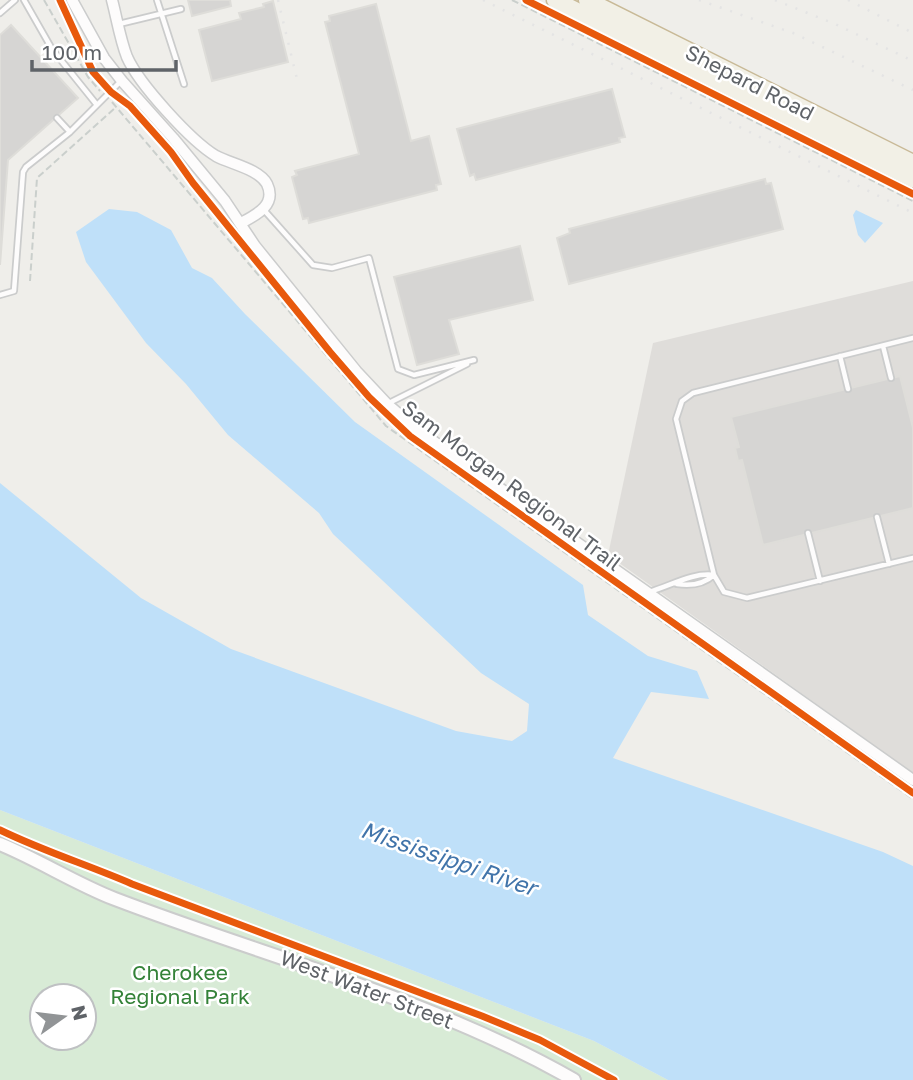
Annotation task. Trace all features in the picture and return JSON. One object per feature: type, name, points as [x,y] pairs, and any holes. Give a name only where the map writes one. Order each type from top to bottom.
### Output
[{"type":"highway","name":"Shepard Road","points":[[555,0],[913,179]]},
{"type":"highway","name":"Shepard Road","points":[[587,0],[913,163]]},
{"type":"street","points":[[72,0],[104,58],[173,138],[241,223],[255,246],[357,372],[387,404],[419,431],[645,593],[913,780]]},
{"type":"street","points":[[112,0],[128,59],[174,118],[215,155],[263,178],[270,194],[264,209],[241,223]]},
{"type":"street","name":"West Water Street","points":[[0,844],[112,898],[343,978],[481,1032],[527,1053],[574,1080]]},
{"type":"lane","points":[[0,13],[15,0]]},
{"type":"lane","points":[[24,0],[52,49],[97,105]]},
{"type":"lane","points":[[157,0],[184,84]]},
{"type":"lane","points":[[118,24],[181,9]]},
{"type":"lane","points":[[0,295],[14,291],[23,172],[122,80]]},
{"type":"lane","points":[[57,118],[69,132]]},
{"type":"lane","points":[[264,209],[313,265],[332,268],[369,258],[398,369],[414,375],[474,360],[387,404]]},
{"type":"lane","points":[[913,338],[693,393],[682,401],[676,419],[714,575],[724,592],[747,598],[913,558]]},
{"type":"lane","points":[[883,346],[891,378]]},
{"type":"lane","points":[[839,356],[848,389]]},
{"type":"lane","points":[[877,517],[888,564]]},
{"type":"lane","points":[[808,533],[820,581]]},
{"type":"lane","points":[[645,593],[704,574],[714,575]]},
{"type":"path","points":[[44,0],[88,77],[109,94],[121,99]]},
{"type":"path","points":[[512,0],[913,201]]},
{"type":"path","points":[[526,0],[913,194]]},
{"type":"path","points":[[77,39],[93,72],[116,107],[386,426],[913,796]]},
{"type":"path","points":[[30,281],[37,178],[116,107]]},
{"type":"shaded area","points":[[913,281],[913,773],[608,555],[653,343]]},
{"type":"green space","name":"Cherokee Regional Park","points":[[0,810],[594,1041],[668,1080],[0,1080]]},
{"type":"water","name":"Mississippi River","points":[[109,209],[137,212],[171,230],[192,268],[212,278],[355,422],[583,585],[588,615],[648,656],[697,671],[709,699],[651,692],[613,758],[883,852],[913,866],[913,1080],[668,1080],[594,1041],[0,810],[0,483],[141,598],[231,649],[456,731],[512,741],[527,731],[529,704],[481,673],[333,534],[319,513],[228,435],[186,384],[146,343],[86,262],[76,232]]},
{"type":"water","points":[[856,210],[883,223],[865,243],[858,235],[853,215]]},
{"type":"building","points":[[188,0],[230,0],[231,6],[192,16]]},
{"type":"building","points":[[273,1],[288,62],[212,81],[199,30],[241,19],[239,13],[264,7],[263,4]]},
{"type":"building","points":[[376,4],[411,141],[429,136],[441,184],[436,185],[437,190],[309,223],[308,218],[303,219],[292,177],[297,175],[295,171],[359,154],[325,22],[330,21],[329,16]]},
{"type":"building","points":[[11,25],[78,98],[8,160],[0,265],[0,35]]},
{"type":"building","points":[[612,89],[625,137],[619,138],[620,142],[476,180],[474,174],[470,176],[457,129]]},
{"type":"building","points":[[765,179],[766,184],[771,183],[783,229],[569,284],[557,238],[570,233],[569,229]]},
{"type":"building","points":[[520,246],[533,300],[449,320],[459,354],[417,365],[394,277]]},
{"type":"building","points":[[900,376],[913,428],[913,508],[763,545],[742,460],[738,461],[735,448],[739,447],[731,417]]},
{"type":"railway","points":[[278,0],[297,79]]},
{"type":"railway","points":[[483,0],[913,213]]},
{"type":"railway","points":[[699,0],[793,33],[913,90]]},
{"type":"railway","points":[[775,0],[835,24],[913,61]]},
{"type":"railway","points":[[848,0],[913,33]]},
{"type":"cycle path","name":"Sam Morgan Regional Trail","points":[[60,0],[93,72],[111,92],[130,106],[171,152],[330,352],[369,397],[410,436],[913,793]]},
{"type":"cycle path","points":[[526,0],[913,194]]},
{"type":"cycle path","points":[[0,830],[132,884],[482,1016],[540,1040],[614,1080]]}]
